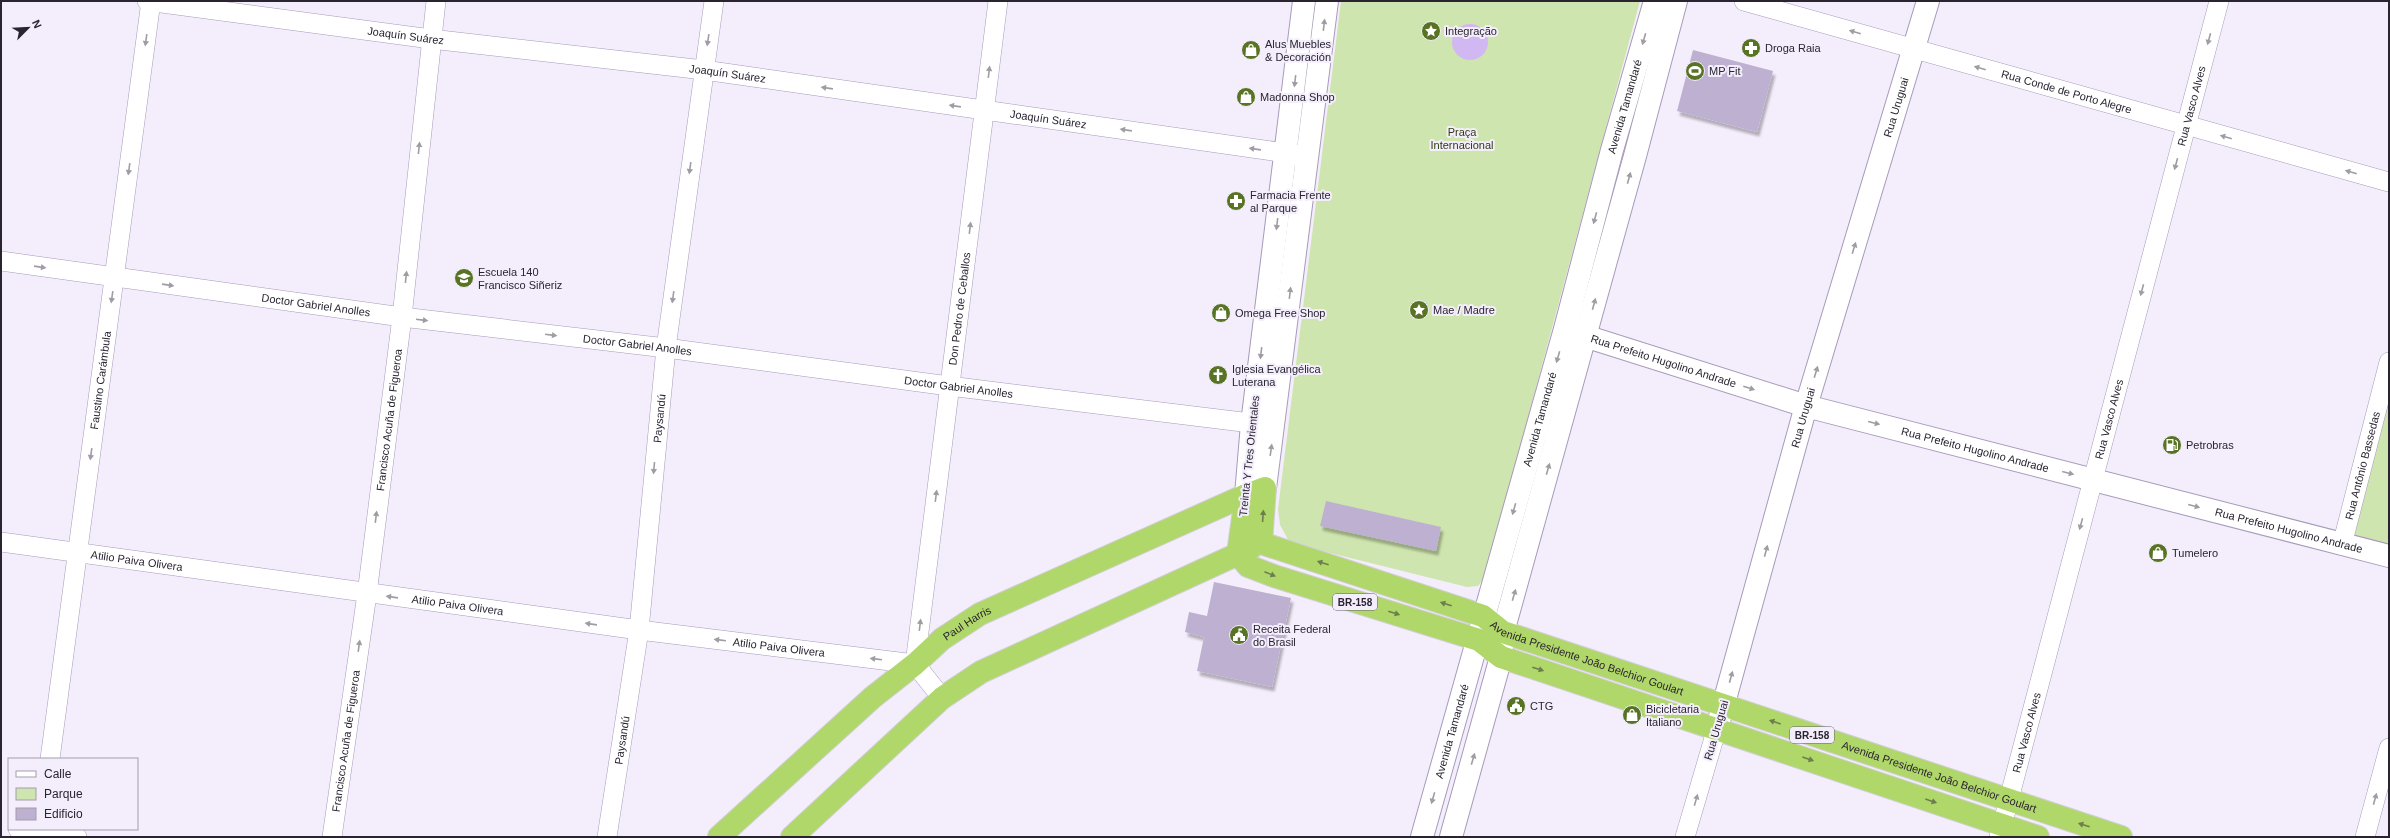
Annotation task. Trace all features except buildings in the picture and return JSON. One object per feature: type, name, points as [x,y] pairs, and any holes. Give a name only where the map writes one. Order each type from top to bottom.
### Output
[{"type":"highway","name":"Paul Harris","points":[[719,837],[873,697],[915,664],[942,639],[980,614],[1256,492]]},
{"type":"highway","points":[[792,837],[942,698],[980,672],[1261,543],[1256,492]]},
{"type":"highway","name":"Treinta Y Tres Orientales","points":[[1238,554],[1256,492]]},
{"type":"highway","name":"Avenida Presidente João Belchior Goulart","points":[[1261,543],[1483,616],[1503,632],[2121,837]]},
{"type":"highway","name":"Avenida Presidente João Belchior Goulart","points":[[1238,554],[1248,566],[1274,576],[1479,640],[1501,657],[1717,728],[2000,831],[2038,837]]},
{"type":"street","name":"Joaquín Suárez","points":[[150,1],[431,39],[704,70],[1297,155]]},
{"type":"street","name":"Faustino Carámbula","points":[[50,758],[150,1]]},
{"type":"street","name":"Francisco Acuña de Figueroa","points":[[332,837],[367,594],[402,317],[436,1]]},
{"type":"street","name":"Paysandú","points":[[607,837],[639,630],[666,348],[714,1]]},
{"type":"street","name":"Don Pedro de Ceballos","points":[[915,664],[998,1]]},
{"type":"street","name":"Treinta Y Tres Orientales","points":[[1256,492],[1274,426],[1297,155],[1304,1]]},
{"type":"street","name":"Treinta Y Tres Orientales","points":[[1256,492],[1252,424],[1297,155],[1327,1]]},
{"type":"street","name":"Avenida Tamandaré","points":[[1451,837],[1501,657],[1503,632],[1576,333],[1612,150],[1655,1]]},
{"type":"street","name":"Avenida Tamandaré","points":[[1422,837],[1479,640],[1483,616],[1576,333],[1676,1]]},
{"type":"street","name":"Rua Conde de Porto Alegre","points":[[1744,1],[2389,182]]},
{"type":"street","name":"Rua Uruguai","points":[[1685,837],[1717,728],[1806,406],[1928,1]]},
{"type":"street","name":"Rua Vasco Alves","points":[[2000,831],[2219,1]]},
{"type":"street","name":"Doctor Gabriel Anolles","points":[[1,261],[402,317],[666,348],[949,386],[1274,426]]},
{"type":"street","name":"Rua Prefeito Hugolino Andrade","points":[[1576,333],[1806,406],[2389,556]]},
{"type":"street","name":"Rua Antônio Bassedas","points":[[2342,545],[2389,362]]},
{"type":"street","name":"Atilio Paiva Olivera","points":[[1,542],[367,594],[639,630],[915,664]]},
{"type":"street","points":[[915,664],[942,698]]},
{"type":"street","points":[[2365,837],[2389,748]]},
{"type":"street","points":[[24,830],[77,837]]},
{"type":"green space","name":"Praça Internacional","points":[[1341,1],[1640,1],[1485,577],[1478,586],[1467,587],[1290,543],[1280,525],[1278,509]]},
{"type":"green space","points":[[2389,362],[2389,556],[2342,545]]},
{"type":"shaded area","points":[[1474,24],[1483,29],[1487,35],[1487,49],[1483,55],[1474,60],[1466,60],[1457,55],[1453,49],[1452,38],[1457,29],[1463,25]]},
{"type":"place","name":"Integração","points":[[1431,31]]},
{"type":"place","name":"Droga Raia","points":[[1751,48]]},
{"type":"place","name":"Alus Muebles & Decoración","points":[[1251,50]]},
{"type":"place","name":"MP Fit","points":[[1695,71]]},
{"type":"place","name":"Madonna Shop","points":[[1246,97]]},
{"type":"place","name":"Farmacia Frente al Parque","points":[[1236,201]]},
{"type":"place","name":"Escuela 140 Francisco Siñeriz","points":[[464,278]]},
{"type":"place","name":"Mae / Madre","points":[[1419,310]]},
{"type":"place","name":"Omega Free Shop","points":[[1221,313]]},
{"type":"place","name":"Iglesia Evangélica Luterana","points":[[1218,375]]},
{"type":"place","name":"Petrobras","points":[[2172,445]]},
{"type":"place","name":"Tumelero","points":[[2158,553]]},
{"type":"place","name":"Receita Federal do Brasil","points":[[1239,635]]},
{"type":"place","name":"CTG","points":[[1516,706]]},
{"type":"place","name":"Bicicletaria Italiano","points":[[1632,715]]}]
